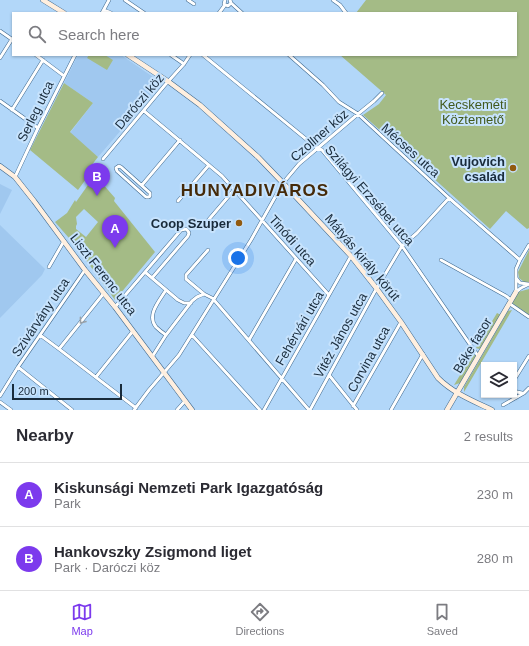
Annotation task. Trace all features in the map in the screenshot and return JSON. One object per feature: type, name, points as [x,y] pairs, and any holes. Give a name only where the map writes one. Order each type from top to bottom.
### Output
[{"type":"street","points":[[43,0],[62,12]]},
{"type":"street","points":[[103,11],[109,0]]},
{"type":"street","points":[[125,0],[143,12]]},
{"type":"street","points":[[188,0],[194,4]]},
{"type":"street","points":[[224,0],[225,5]]},
{"type":"street","points":[[333,0],[340,5],[345,12]]},
{"type":"street","points":[[220,12],[225,5],[228,6],[230,2],[241,12]]},
{"type":"street","points":[[0,31],[12,40],[0,58]]},
{"type":"street","points":[[37,56],[64,76]]},
{"type":"street","name":"Serleg utca","points":[[15,177],[74,56]]},
{"type":"street","name":"Mátyás király körút","points":[[129,56],[200,105],[258,157],[351,256],[424,354],[438,378],[457,393],[492,410]]},
{"type":"street","points":[[172,56],[184,64]]},
{"type":"street","name":"Daróczi köz","points":[[102,160],[189,56]]},
{"type":"street","name":"Szilágyi Erzsébet utca","points":[[204,56],[317,148],[322,150],[402,246],[478,356]]},
{"type":"street","name":"Mécses utca","points":[[290,56],[323,85],[339,102],[358,114],[449,198],[520,260]]},
{"type":"street","points":[[12,110],[43,60]]},
{"type":"street","name":"Czollner köz","points":[[135,409],[179,355],[262,221],[283,183],[299,164],[382,93]]},
{"type":"street","points":[[0,101],[38,128]]},
{"type":"street","name":"Tinódi utca","points":[[144,111],[222,176],[329,295]]},
{"type":"street","points":[[142,185],[180,140]]},
{"type":"street","points":[[178,201],[209,165]]},
{"type":"street","name":"Liszt Ferenc utca","points":[[0,166],[15,177],[42,211],[192,410]]},
{"type":"street","points":[[121,166],[142,185],[150,193],[149,197],[146,197],[128,182],[116,168],[121,166]]},
{"type":"street","points":[[205,224],[234,190]]},
{"type":"street","name":"Vitéz János utca","points":[[310,410],[402,246],[417,233],[449,198]]},
{"type":"street","points":[[115,307],[181,230],[186,229],[189,233],[188,236],[152,278]]},
{"type":"street","points":[[49,268],[64,241]]},
{"type":"street","points":[[516,292],[516,269],[529,245]]},
{"type":"street","points":[[208,250],[186,276],[186,279],[214,300],[310,410]]},
{"type":"street","name":"Fehérvári utca","points":[[264,410],[351,256]]},
{"type":"street","points":[[249,340],[296,259]]},
{"type":"street","points":[[441,260],[506,296],[529,318]]},
{"type":"street","name":"Szivárvány utca","points":[[0,396],[18,367],[85,270]]},
{"type":"street","points":[[145,272],[178,300],[184,303],[191,303]]},
{"type":"street","name":"Béke fasor","points":[[516,278],[520,283],[529,284]]},
{"type":"street","name":"Béke fasor","points":[[447,410],[516,292],[529,284]]},
{"type":"street","name":"Liszt Ferenc utca","points":[[166,290],[156,304],[152,316],[155,325],[166,335]]},
{"type":"street","points":[[60,349],[104,293]]},
{"type":"street","points":[[152,357],[166,335],[191,303],[197,297],[204,294]]},
{"type":"street","name":"Corvina utca","points":[[353,406],[401,322]]},
{"type":"street","points":[[96,377],[133,331]]},
{"type":"street","points":[[40,335],[96,377],[135,409]]},
{"type":"street","points":[[192,335],[260,410]]},
{"type":"street","points":[[392,410],[424,354]]},
{"type":"street","points":[[517,375],[529,356]]},
{"type":"street","points":[[18,367],[72,410]]},
{"type":"street","points":[[329,375],[357,410]]},
{"type":"street","points":[[503,405],[524,393],[529,388]]},
{"type":"street","points":[[517,392],[524,393]]},
{"type":"street","points":[[177,410],[185,401]]},
{"type":"street","points":[[0,402],[11,410]]},
{"type":"shaded area","points":[[78,56],[122,56],[156,79],[155,89],[138,110],[136,109],[133,113],[134,115],[98,157],[70,133],[93,103],[64,83]]},
{"type":"shaded area","points":[[0,184],[12,190],[0,214]]},
{"type":"shaded area","points":[[0,225],[45,269],[42,275],[0,318]]},
{"type":"green space","name":"Kecskeméti Köztemető","points":[[366,0],[529,0],[529,228],[527,229],[506,211],[490,229],[363,115],[379,104],[386,95],[341,56],[517,56],[517,12],[357,12]]},
{"type":"green space","points":[[88,56],[107,56],[113,60],[107,70],[87,58]]},
{"type":"green space","points":[[64,83],[93,103],[70,132],[98,157],[91,166],[94,168],[78,190],[30,150]]},
{"type":"green space","points":[[95,175],[115,198],[114,201],[155,252],[115,300],[75,245],[55,222],[67,213],[75,200],[76,202]],"holes":[[[84,209],[98,222],[86,237],[76,229],[76,217]]]},
{"type":"green space","points":[[529,250],[529,282],[524,282],[519,278],[518,272]]},
{"type":"green space","points":[[529,289],[529,315],[512,303],[518,292]]},
{"type":"green space","points":[[512,310],[464,392],[464,387],[508,311]]},
{"type":"green space","points":[[497,313],[501,315],[481,348],[476,348]]},
{"type":"green space","points":[[473,354],[476,356],[460,383],[454,385]]},
{"type":"place","name":"Vujovich család","points":[[513,168]]},
{"type":"place","name":"Hankovszky Zsigmond liget","points":[[97,196]]},
{"type":"place","name":"Coop Szuper","points":[[239,223]]},
{"type":"place","name":"Kiskunsági Nemzeti Park Igazgatóság","points":[[115,248]]},
{"type":"district","name":"HUNYADIVÁROS","points":[[255,190]]}]
